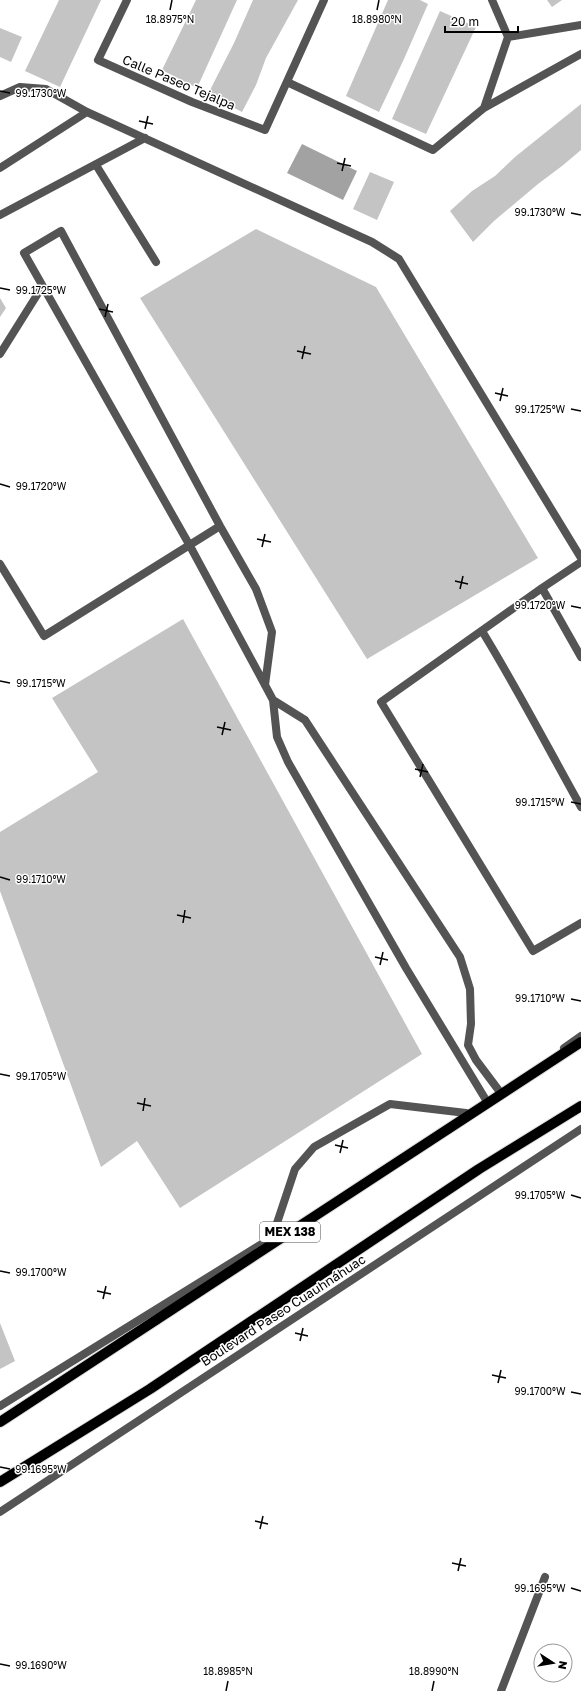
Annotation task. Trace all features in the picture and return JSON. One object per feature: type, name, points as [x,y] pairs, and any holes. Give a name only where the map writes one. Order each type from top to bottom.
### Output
[{"type":"main road","name":"MEX 138","points":[[0,1422],[581,1042]]},
{"type":"main road","name":"Boulevard Paseo Cuauhnáhuac","points":[[0,1482],[150,1389],[479,1169],[581,1106]]},
{"type":"street","name":"Calle Paseo Tejalpa","points":[[127,0],[98,60],[192,102],[265,130],[324,0]]},
{"type":"street","points":[[484,108],[508,37],[492,0]]},
{"type":"street","points":[[508,37],[581,25]]},
{"type":"street","points":[[287,82],[433,150],[484,108],[581,54]]},
{"type":"street","points":[[0,96],[20,87],[46,90],[87,112],[372,242],[399,259],[581,558]]},
{"type":"street","points":[[0,168],[87,112]]},
{"type":"street","points":[[0,215],[145,138]]},
{"type":"street","points":[[96,165],[156,262]]},
{"type":"street","points":[[266,685],[272,632],[256,589],[220,526],[60,231],[24,253],[190,546],[266,685],[273,700],[277,737],[288,762],[406,968],[486,1100]]},
{"type":"street","points":[[0,354],[42,287]]},
{"type":"street","points":[[0,564],[44,636],[220,526]]},
{"type":"street","points":[[581,562],[381,702],[534,951],[581,923]]},
{"type":"street","points":[[542,588],[581,655]]},
{"type":"street","points":[[482,631],[512,680],[581,807]]},
{"type":"street","points":[[273,700],[305,720],[460,957],[470,989],[471,1024],[468,1045],[476,1060],[500,1092]]},
{"type":"street","name":"MEX 138","points":[[0,1406],[272,1238],[500,1092],[581,1036]]},
{"type":"street","points":[[272,1238],[295,1168],[314,1147],[390,1104],[466,1113]]},
{"type":"street","name":"Boulevard Paseo Cuauhnáhuac","points":[[0,1512],[581,1129]]},
{"type":"street","points":[[502,1691],[545,1577]]},
{"type":"shaded area","points":[[302,144],[357,171],[343,200],[287,173]]},
{"type":"building","points":[[59,0],[101,0],[60,87],[25,71]]},
{"type":"building","points":[[196,0],[237,0],[197,88],[162,70]]},
{"type":"building","points":[[253,0],[298,0],[266,58],[256,85],[242,112],[208,94],[234,43]]},
{"type":"building","points":[[388,0],[420,0],[428,4],[379,112],[346,96]]},
{"type":"building","points":[[547,0],[562,0],[552,7]]},
{"type":"building","points":[[440,11],[476,27],[426,134],[392,119]]},
{"type":"building","points":[[0,28],[22,37],[11,62],[0,57]]},
{"type":"building","points":[[581,104],[581,150],[494,221],[473,242],[450,211],[472,191],[495,176],[515,157]]},
{"type":"building","points":[[370,172],[394,182],[377,220],[353,209]]},
{"type":"building","points":[[256,229],[376,287],[538,558],[367,659],[140,298]]},
{"type":"building","points":[[0,298],[6,308],[0,317]]},
{"type":"building","points":[[183,619],[422,1054],[180,1208],[137,1141],[101,1167],[0,891],[0,832],[98,772],[52,698]]},
{"type":"building","points":[[0,1323],[15,1361],[0,1369]]}]
